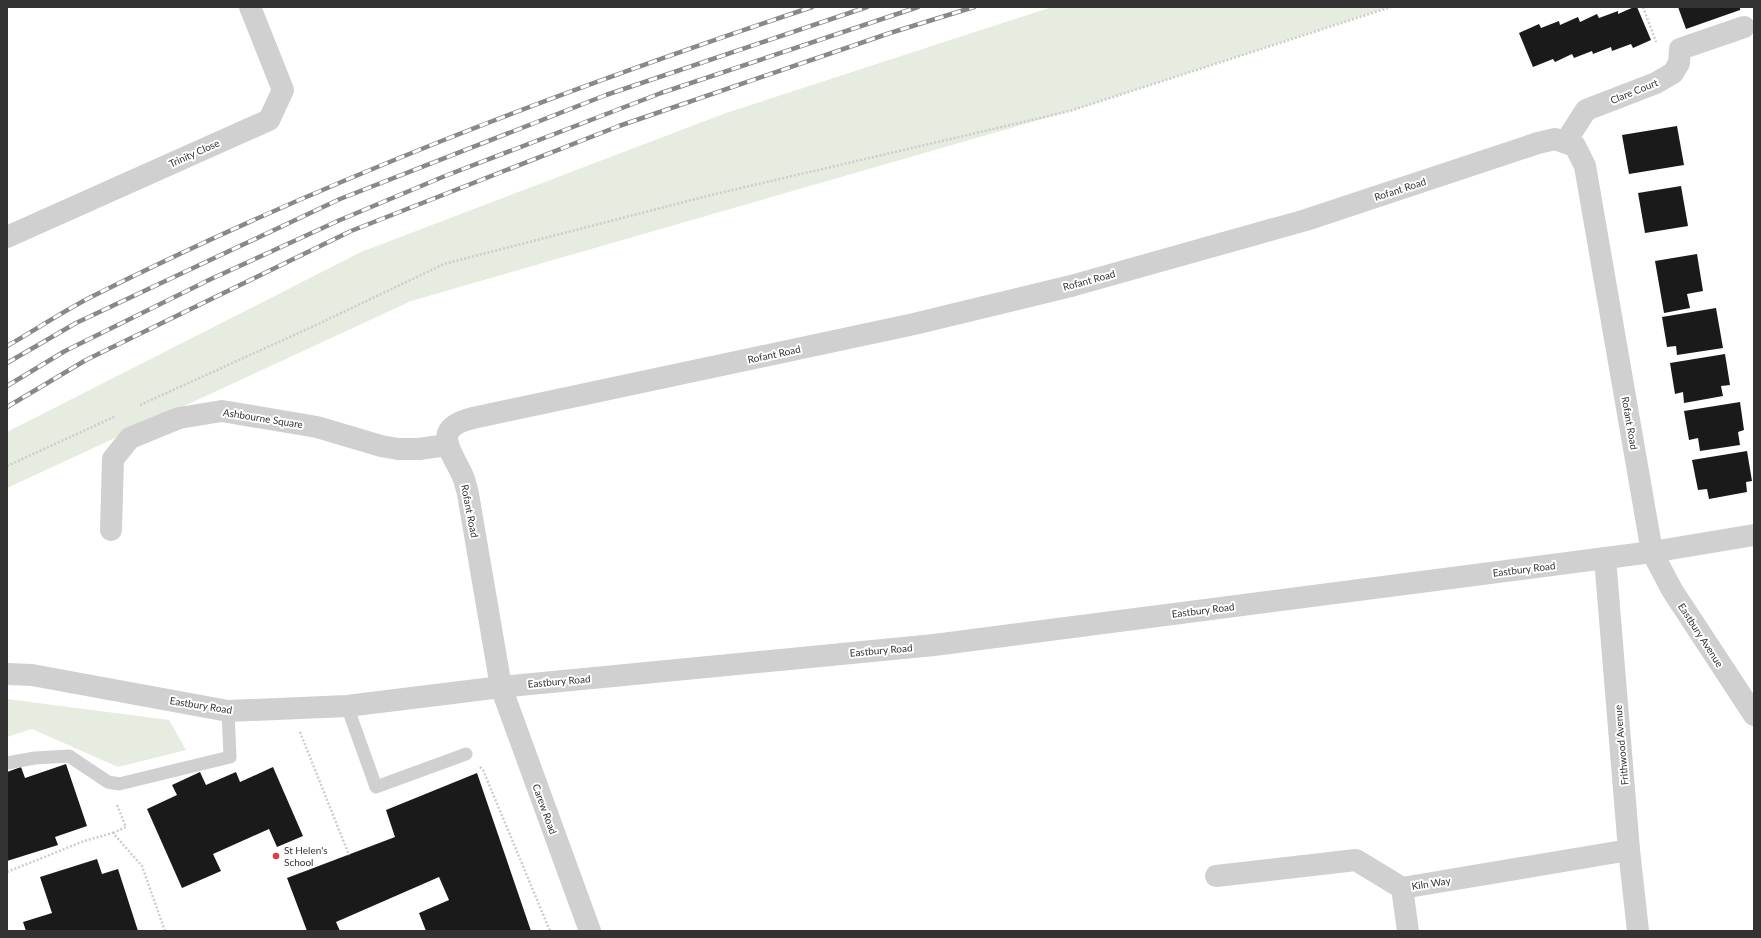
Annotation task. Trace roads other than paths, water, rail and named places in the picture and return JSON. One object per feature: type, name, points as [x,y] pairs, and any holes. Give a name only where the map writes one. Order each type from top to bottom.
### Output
[{"type":"street","name":"Trinity Close","points":[[7,237],[269,120],[283,90],[250,7]]},
{"type":"street","name":"Clare Court","points":[[1566,141],[1586,110],[1656,84],[1673,73],[1679,63],[1680,49],[1744,27]]},
{"type":"street","name":"Rofant Road","points":[[501,687],[468,494],[463,478],[447,446],[449,433],[454,425],[462,421],[914,324],[1071,286],[1306,220],[1538,143],[1555,139],[1566,141],[1575,146],[1585,166],[1652,552]]},
{"type":"street","name":"Ashbourne Square","points":[[111,530],[113,459],[130,438],[179,418],[222,411],[317,427],[381,446],[398,449],[419,449],[447,446]]},
{"type":"street","name":"Eastbury Road","points":[[7,674],[32,675],[228,711],[347,706],[501,687],[934,646],[1652,552],[1754,535]]},
{"type":"street","name":"Eastbury Avenue","points":[[1652,552],[1672,590],[1754,716]]},
{"type":"street","name":"Frithwood Avenue","points":[[1605,558],[1629,850],[1638,931]]},
{"type":"street","name":"Carew Road","points":[[501,687],[590,931]]},
{"type":"street","name":"Kiln Way","points":[[1216,876],[1356,860],[1402,888],[1629,850]]},
{"type":"street","points":[[1402,888],[1408,931]]},
{"type":"lane","points":[[347,706],[376,787],[466,754]]},
{"type":"lane","points":[[7,763],[35,758],[69,756],[108,782],[119,784],[230,757],[228,711]]},
{"type":"railway","points":[[7,346],[91,297],[267,214],[356,176],[537,104],[720,38],[812,7]]},
{"type":"railway","points":[[7,363],[76,323],[340,199],[606,95],[867,7]]},
{"type":"railway","points":[[7,386],[65,351],[211,279],[340,220],[445,176],[661,93],[918,7]]},
{"type":"railway","points":[[7,407],[86,360],[351,231],[619,126],[890,33],[974,7]]},
{"type":"place","name":"St Helen's School","points":[[276,856]]}]
